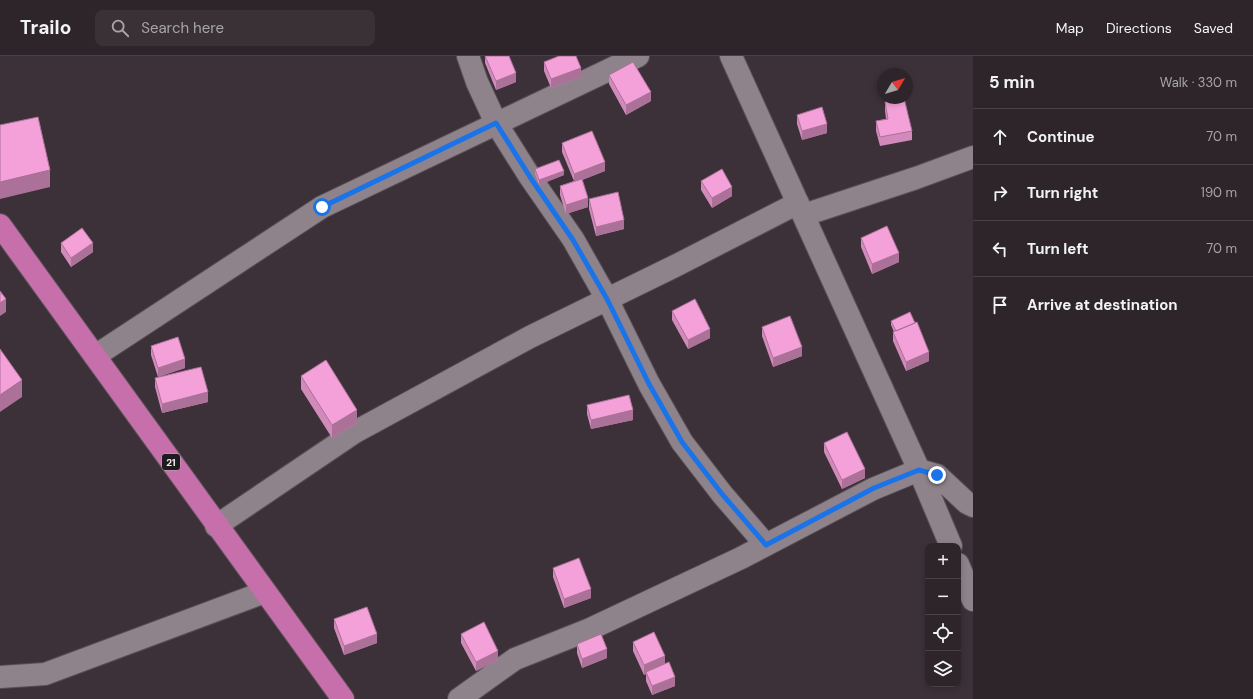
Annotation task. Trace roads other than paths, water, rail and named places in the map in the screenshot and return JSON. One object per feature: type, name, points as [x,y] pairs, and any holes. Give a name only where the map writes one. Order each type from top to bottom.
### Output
[{"type":"highway","name":"21","points":[[0,225],[342,699]]},
{"type":"street","points":[[468,56],[477,82],[496,123],[530,177],[573,240],[607,299],[649,384],[682,442],[722,494],[766,545]]},
{"type":"street","points":[[95,356],[322,207],[638,56]]},
{"type":"street","points":[[731,56],[919,470],[950,543]]},
{"type":"street","points":[[216,526],[355,432],[530,336],[801,209],[916,178],[973,157]]},
{"type":"street","points":[[459,699],[515,659],[588,630],[766,545],[874,488],[919,470],[937,475],[967,503],[973,506]]},
{"type":"street","points":[[961,571],[973,600]]},
{"type":"street","points":[[0,677],[45,674],[264,592]]}]
